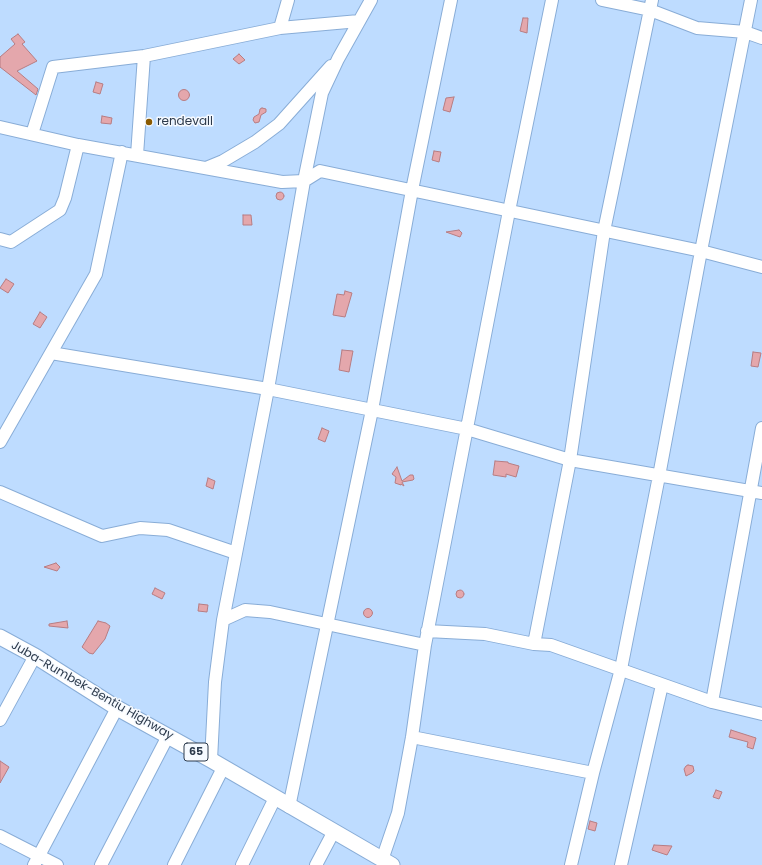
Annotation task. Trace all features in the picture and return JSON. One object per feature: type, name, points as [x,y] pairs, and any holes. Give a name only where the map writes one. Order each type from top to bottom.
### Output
[{"type":"main road","name":"Juba-Rumbek-Bentiu Highway","points":[[0,637],[35,656],[117,708],[217,764],[388,864]]},
{"type":"street","points":[[280,28],[288,0]]},
{"type":"street","points":[[174,865],[217,764],[215,682],[223,620],[268,389],[304,181],[322,93],[338,59],[371,0]]},
{"type":"street","points":[[289,807],[372,410],[412,190],[451,0]]},
{"type":"street","points":[[388,864],[412,737],[424,645],[552,0]]},
{"type":"street","points":[[602,0],[651,5],[697,28],[745,32],[762,38]]},
{"type":"street","points":[[571,865],[593,773],[621,669],[701,251],[751,0]]},
{"type":"street","points":[[534,644],[570,460],[604,231],[651,5]]},
{"type":"street","points":[[32,134],[53,67],[144,56],[280,28],[359,21]]},
{"type":"street","points":[[136,155],[144,56]]},
{"type":"street","points":[[205,168],[223,161],[255,142],[279,124],[338,59]]},
{"type":"street","points":[[0,127],[78,145],[282,182],[304,181],[320,171],[701,251],[762,267]]},
{"type":"street","points":[[0,240],[11,242],[60,210],[65,198],[78,145]]},
{"type":"street","points":[[0,442],[96,274],[122,152]]},
{"type":"street","points":[[51,353],[268,389],[467,429],[570,460],[756,492]]},
{"type":"street","points":[[712,702],[756,492],[762,428]]},
{"type":"street","points":[[0,492],[102,536],[140,528],[168,530],[236,553]]},
{"type":"street","points":[[223,620],[245,610],[270,612],[424,645]]},
{"type":"street","points":[[427,631],[485,634],[534,644],[550,645],[712,702],[762,714]]},
{"type":"street","points":[[0,720],[35,656]]},
{"type":"street","points":[[620,865],[662,685]]},
{"type":"street","points":[[37,860],[117,708]]},
{"type":"street","points":[[101,865],[168,736]]},
{"type":"street","points":[[412,737],[593,773]]},
{"type":"street","points":[[242,865],[275,798]]},
{"type":"street","points":[[316,865],[334,832]]},
{"type":"street","points":[[0,836],[37,860],[57,865]]},
{"type":"building","points":[[523,18],[528,18],[527,33],[520,31]]},
{"type":"building","points":[[18,34],[25,42],[22,44],[37,61],[17,71],[38,89],[36,95],[0,67],[0,57],[15,44],[11,39]]},
{"type":"building","points":[[239,54],[245,60],[239,64],[233,59]]},
{"type":"building","points":[[96,82],[103,84],[100,94],[93,92]]},
{"type":"building","points":[[182,90],[186,90],[188,91],[188,99],[182,100],[179,97],[179,93]]},
{"type":"building","points":[[454,97],[450,112],[443,110],[446,98]]},
{"type":"building","points":[[260,109],[266,109],[266,112],[261,115],[259,122],[255,123],[253,120],[254,117],[259,114]]},
{"type":"building","points":[[102,116],[112,118],[111,124],[101,123]]},
{"type":"building","points":[[434,151],[441,152],[439,162],[432,160]]},
{"type":"building","points":[[278,192],[282,192],[284,196],[282,200],[278,200],[276,198],[276,194]]},
{"type":"building","points":[[243,215],[251,215],[252,225],[243,225]]},
{"type":"building","points":[[459,230],[462,233],[460,237],[446,232]]},
{"type":"building","points":[[6,279],[14,284],[8,293],[0,288]]},
{"type":"building","points":[[345,291],[352,293],[345,317],[333,315],[337,294],[344,295]]},
{"type":"building","points":[[40,312],[47,317],[40,328],[33,324]]},
{"type":"building","points":[[342,350],[353,351],[349,372],[339,370]]},
{"type":"building","points":[[753,352],[761,353],[758,367],[751,366]]},
{"type":"building","points":[[322,428],[329,431],[325,442],[318,439]]},
{"type":"building","points":[[495,461],[508,462],[519,466],[516,477],[506,474],[506,477],[493,475]]},
{"type":"building","points":[[397,467],[402,481],[410,475],[413,475],[414,479],[402,482],[404,486],[395,483],[396,477],[392,474]]},
{"type":"building","points":[[208,478],[215,481],[213,489],[206,486]]},
{"type":"building","points":[[56,563],[60,567],[57,571],[44,567]]},
{"type":"building","points":[[155,588],[165,593],[162,599],[152,594]]},
{"type":"building","points":[[458,590],[462,590],[464,594],[462,598],[458,598],[456,596],[456,592]]},
{"type":"building","points":[[199,604],[208,605],[207,612],[198,611]]},
{"type":"building","points":[[368,608],[373,613],[368,618],[363,613]]},
{"type":"building","points":[[67,621],[68,628],[49,626],[49,624]]},
{"type":"building","points":[[98,621],[106,623],[110,626],[105,639],[93,654],[89,653],[82,647]]},
{"type":"building","points":[[731,730],[756,738],[753,749],[747,747],[748,742],[729,737]]},
{"type":"building","points":[[0,761],[9,767],[0,783]]},
{"type":"building","points":[[688,765],[693,766],[694,771],[686,776],[684,769]]},
{"type":"building","points":[[716,790],[722,792],[719,799],[713,797]]},
{"type":"building","points":[[590,821],[597,823],[595,831],[588,829]]},
{"type":"building","points":[[654,845],[672,846],[667,855],[652,850]]},
{"type":"place","name":"rendevall","points":[[149,122]]}]
